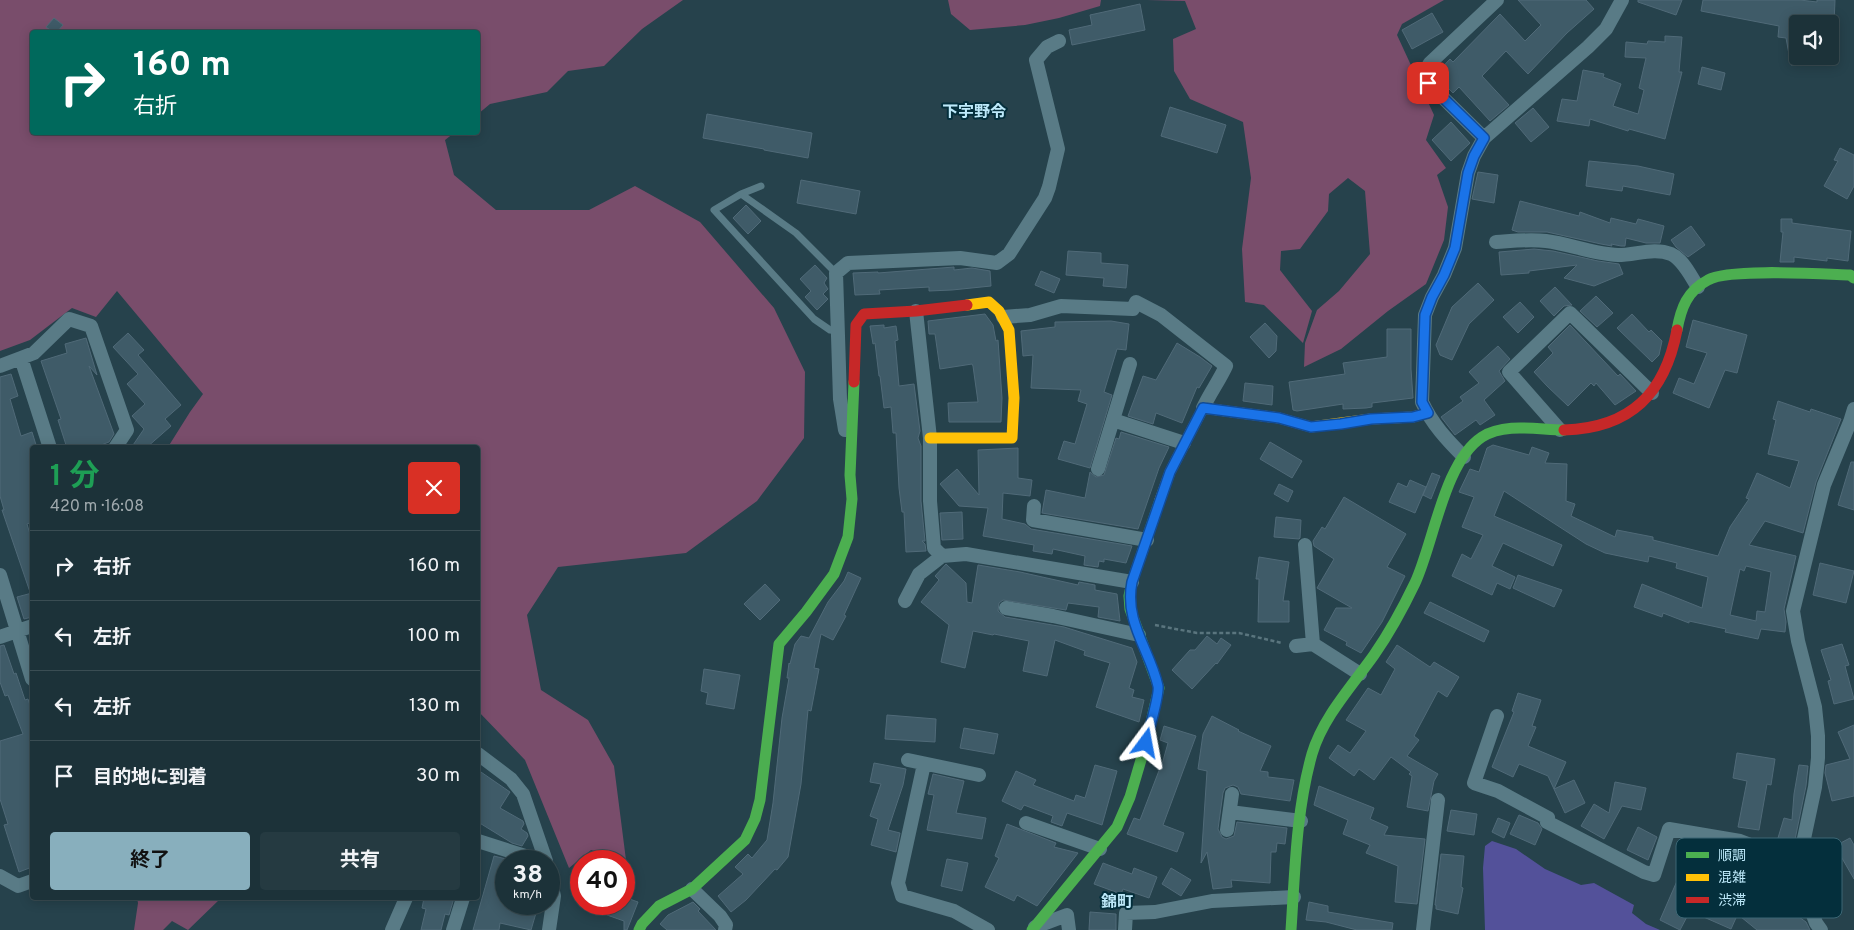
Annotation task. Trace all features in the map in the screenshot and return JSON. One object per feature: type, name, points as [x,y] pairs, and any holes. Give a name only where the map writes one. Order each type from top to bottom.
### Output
[{"type":"street","points":[[1484,138],[1428,83],[1425,72],[1430,62],[1497,0]]},
{"type":"street","points":[[1464,457],[1442,434],[1422,402],[1425,315],[1455,248],[1468,173],[1474,156],[1484,138],[1606,29],[1622,0]]},
{"type":"street","points":[[639,930],[642,924],[659,906],[692,889],[745,840],[755,819],[760,800],[779,644],[834,574],[848,537],[852,499],[846,431],[840,399],[836,273],[848,263],[960,258],[997,263],[1009,254],[1045,198],[1058,149],[1036,60],[1047,47],[1059,41]]},
{"type":"street","points":[[1496,242],[1547,241],[1601,253],[1620,255],[1649,251],[1665,252],[1674,255],[1681,262],[1698,287]]},
{"type":"street","points":[[1291,930],[1300,821],[1307,776],[1314,748],[1327,724],[1385,640],[1417,578],[1454,473],[1464,457],[1482,438],[1490,433],[1514,429],[1560,430],[1585,428],[1624,415],[1652,393],[1660,384],[1668,367],[1685,301],[1698,287],[1710,278],[1723,275],[1785,274],[1850,275],[1854,278]]},
{"type":"street","points":[[850,475],[856,325],[864,314],[916,311],[989,302],[1003,318],[1009,335],[1014,398],[1012,438],[930,438]]},
{"type":"street","points":[[1003,318],[1030,315],[1061,306],[1133,309],[1136,302],[1161,315],[1226,366],[1170,472],[1132,582],[1129,596],[1134,621],[1159,688],[1146,743],[1130,797],[1117,827],[1045,912],[1033,929]]},
{"type":"street","points":[[916,311],[930,438],[930,501],[934,548],[942,556]]},
{"type":"street","points":[[1560,430],[1509,372],[1570,313],[1652,393]]},
{"type":"street","points":[[0,366],[34,353],[69,318],[91,326],[127,430],[117,445]]},
{"type":"street","points":[[21,358],[49,445]]},
{"type":"street","points":[[1098,469],[1130,364]]},
{"type":"street","points":[[1203,408],[1279,418],[1311,427],[1371,419],[1413,417],[1428,413]]},
{"type":"street","points":[[1804,838],[1815,787],[1818,736],[1814,707],[1798,641],[1793,611],[1824,485],[1854,408]]},
{"type":"street","points":[[1113,420],[1184,443]]},
{"type":"street","points":[[1034,506],[1033,520],[1146,540]]},
{"type":"street","points":[[1305,545],[1312,644]]},
{"type":"street","points":[[905,601],[919,574],[942,556],[966,554],[1132,582]]},
{"type":"street","points":[[0,575],[30,672]]},
{"type":"street","points":[[1006,608],[1053,616],[1139,636]]},
{"type":"street","points":[[0,637],[30,627]]},
{"type":"street","points":[[1296,646],[1312,644],[1360,674]]},
{"type":"street","points":[[1497,716],[1474,783],[1498,791],[1548,818],[1547,822],[1644,872],[1654,875],[1669,829],[1722,838]]},
{"type":"street","points":[[480,756],[511,779],[522,794],[542,850]]},
{"type":"street","points":[[908,760],[979,775]]},
{"type":"street","points":[[924,764],[898,883],[902,896],[954,911],[988,930]]},
{"type":"street","points":[[1227,830],[1232,794]]},
{"type":"street","points":[[1423,930],[1438,800]]},
{"type":"street","points":[[1230,812],[1300,821]]},
{"type":"street","points":[[1026,823],[1100,849]]},
{"type":"street","points":[[480,846],[496,850]]},
{"type":"street","points":[[0,876],[18,886],[30,882]]},
{"type":"street","points":[[692,889],[720,916],[726,924],[725,930]]},
{"type":"street","points":[[1125,930],[1126,913],[1155,912],[1212,901],[1294,897]]},
{"type":"street","points":[[392,930],[405,900]]},
{"type":"street","points":[[453,930],[462,900]]},
{"type":"street","points":[[549,930],[551,915]]},
{"type":"street","points":[[1033,929],[1067,915],[1069,930]]},
{"type":"street","points":[[1815,918],[1821,930]]},
{"type":"lane","points":[[761,186],[741,194],[714,210],[814,319],[830,330],[839,331]]},
{"type":"lane","points":[[741,194],[796,233],[836,273]]},
{"type":"path","points":[[1134,621],[1197,633],[1239,633],[1296,646]]},
{"type":"shaded area","points":[[0,0],[683,0],[642,29],[604,66],[568,71],[547,92],[490,104],[480,112],[480,30],[30,30],[30,135],[451,135],[445,140],[454,175],[496,210],[589,210],[635,186],[700,222],[774,308],[805,372],[804,438],[757,501],[686,553],[558,567],[527,615],[541,690],[588,720],[614,766],[625,850],[570,850],[569,868],[525,760],[480,713],[480,445],[169,445],[203,394],[117,291],[96,317],[72,308],[30,340],[0,351]]},
{"type":"shaded area","points":[[948,0],[1101,0],[1100,6],[1059,18],[1025,25],[970,30],[951,14]]},
{"type":"shaded area","points":[[1147,0],[1444,0],[1402,24],[1397,35],[1434,115],[1426,140],[1446,168],[1437,175],[1448,207],[1444,240],[1426,284],[1388,311],[1341,349],[1304,367],[1305,343],[1317,310],[1339,291],[1370,254],[1365,191],[1348,178],[1329,194],[1328,211],[1300,249],[1281,251],[1280,270],[1312,311],[1303,343],[1264,305],[1245,302],[1242,249],[1251,178],[1243,122],[1190,99],[1174,71],[1173,39],[1196,29],[1185,1]]},
{"type":"shaded area","points":[[1492,841],[1516,849],[1545,869],[1581,885],[1594,883],[1634,905],[1632,913],[1646,924],[1660,930],[1485,930],[1483,868],[1485,846]]},
{"type":"shaded area","points":[[137,900],[219,900],[188,930],[172,921],[163,930],[134,930]]},
{"type":"building","points":[[1518,0],[1586,0],[1594,9],[1567,33],[1528,74],[1506,51],[1482,76],[1509,105],[1490,121],[1459,87],[1453,93],[1435,75],[1450,59],[1453,62],[1500,14],[1525,41],[1541,25]]},
{"type":"building","points":[[1638,0],[1682,0],[1676,15],[1638,2]]},
{"type":"building","points":[[1703,0],[1800,0],[1817,2],[1817,0],[1835,0],[1834,15],[1789,15],[1789,54],[1786,38],[1778,37],[1779,26],[1701,11]]},
{"type":"building","points":[[1140,4],[1145,30],[1072,45],[1069,30],[1092,25],[1090,15]]},
{"type":"building","points":[[1432,13],[1443,32],[1412,49],[1402,30]]},
{"type":"building","points":[[54,18],[63,25],[59,30],[50,30],[46,27]]},
{"type":"building","points":[[1665,36],[1682,37],[1679,72],[1682,72],[1665,139],[1629,129],[1628,131],[1590,119],[1589,126],[1557,121],[1562,99],[1577,101],[1583,70],[1604,74],[1603,77],[1621,84],[1613,106],[1638,114],[1644,90],[1639,88],[1646,58],[1625,57],[1626,42],[1647,44],[1648,41],[1665,42]]},
{"type":"building","points":[[1702,67],[1725,73],[1721,90],[1698,84]]},
{"type":"building","points":[[1170,107],[1226,125],[1217,153],[1161,136]]},
{"type":"building","points":[[1533,108],[1549,127],[1531,142],[1515,123]]},
{"type":"building","points":[[707,114],[812,133],[808,158],[703,138]]},
{"type":"building","points":[[1451,122],[1470,143],[1451,161],[1432,140]]},
{"type":"building","points":[[1840,148],[1854,155],[1854,186],[1847,199],[1824,186],[1838,161],[1834,160]]},
{"type":"building","points":[[1589,161],[1638,166],[1674,174],[1670,195],[1623,186],[1622,191],[1586,186]]},
{"type":"building","points":[[1478,172],[1498,175],[1494,203],[1472,199]]},
{"type":"building","points":[[801,180],[860,191],[856,214],[797,203]]},
{"type":"building","points":[[1520,201],[1579,216],[1580,212],[1610,223],[1611,218],[1636,224],[1638,219],[1664,226],[1660,243],[1646,243],[1626,238],[1625,246],[1611,244],[1612,246],[1547,232],[1518,232],[1512,230]]},
{"type":"building","points":[[746,205],[761,221],[748,234],[733,218]]},
{"type":"building","points":[[1781,219],[1792,219],[1792,223],[1851,231],[1848,261],[1827,258],[1827,261],[1794,257],[1794,262],[1780,262],[1783,232],[1781,232]]},
{"type":"building","points":[[1691,226],[1705,245],[1688,257],[1671,240]]},
{"type":"building","points":[[1534,249],[1619,264],[1623,274],[1594,286],[1564,278],[1577,265],[1529,271],[1529,273],[1501,275],[1499,252]]},
{"type":"building","points":[[1068,251],[1101,253],[1101,263],[1128,265],[1126,288],[1103,286],[1104,278],[1066,275]]},
{"type":"building","points":[[815,265],[827,278],[824,283],[828,289],[823,294],[828,299],[817,310],[805,297],[811,291],[800,279]]},
{"type":"building","points":[[954,267],[954,270],[972,268],[990,271],[991,286],[929,291],[929,287],[879,290],[880,294],[855,295],[853,273]]},
{"type":"building","points":[[1041,271],[1060,279],[1054,293],[1035,285]]},
{"type":"building","points":[[1478,283],[1494,300],[1469,324],[1452,360],[1440,355],[1436,345],[1452,307]]},
{"type":"building","points":[[1555,287],[1572,305],[1564,306],[1554,316],[1540,301]]},
{"type":"building","points":[[1596,296],[1613,313],[1597,327],[1580,311]]},
{"type":"building","points":[[1520,302],[1534,317],[1518,333],[1503,317]]},
{"type":"building","points":[[985,314],[993,325],[996,341],[998,340],[1002,398],[1001,422],[949,422],[948,403],[978,402],[973,366],[972,364],[940,369],[935,334],[929,334],[928,321]]},
{"type":"building","points":[[1632,314],[1649,332],[1651,330],[1662,341],[1659,355],[1652,362],[1617,328]]},
{"type":"building","points":[[1693,320],[1747,335],[1737,373],[1725,370],[1709,408],[1673,393],[1679,378],[1694,384],[1707,353],[1686,347]]},
{"type":"building","points":[[1111,321],[1129,324],[1126,350],[1117,349],[1104,392],[1112,395],[1090,468],[1058,459],[1064,441],[1075,444],[1087,404],[1078,401],[1081,390],[1031,388],[1033,355],[1023,356],[1021,331],[1055,327],[1055,322]]},
{"type":"building","points":[[1265,323],[1277,336],[1276,351],[1269,358],[1250,337]]},
{"type":"building","points":[[884,325],[884,328],[896,326],[898,340],[895,341],[899,386],[914,384],[920,431],[918,438],[921,446],[921,501],[925,541],[922,541],[925,544],[926,551],[906,552],[904,512],[902,512],[899,488],[896,433],[893,433],[891,407],[884,408],[875,343],[873,344],[870,326]]},
{"type":"building","points":[[1570,325],[1618,376],[1620,374],[1636,391],[1615,405],[1596,383],[1594,386],[1591,383],[1568,406],[1547,386],[1534,372],[1553,353],[1548,347]]},
{"type":"building","points":[[1387,329],[1411,329],[1413,398],[1372,403],[1372,407],[1366,408],[1343,409],[1343,404],[1293,410],[1289,382],[1345,374],[1343,363],[1387,357]]},
{"type":"building","points":[[128,333],[144,350],[138,355],[181,405],[165,419],[171,426],[149,445],[133,445],[144,429],[132,416],[145,404],[127,384],[138,374],[113,347]]},
{"type":"building","points":[[86,338],[97,375],[89,366],[114,434],[109,442],[101,445],[66,445],[58,420],[61,419],[41,361],[67,353],[65,344]]},
{"type":"building","points":[[1177,343],[1212,366],[1199,388],[1197,387],[1182,423],[1156,413],[1153,424],[1128,416],[1143,376],[1156,380]]},
{"type":"building","points":[[1498,346],[1510,359],[1499,371],[1505,381],[1484,400],[1495,415],[1480,425],[1476,420],[1455,435],[1441,417],[1463,401],[1460,397],[1479,383],[1469,372]]},
{"type":"building","points":[[11,374],[18,396],[10,399],[21,436],[32,432],[36,445],[30,445],[30,523],[27,524],[30,534],[30,592],[2,510],[4,510],[0,496],[0,377]]},
{"type":"building","points":[[1245,383],[1273,386],[1272,405],[1243,401]]},
{"type":"building","points":[[1778,401],[1810,412],[1811,409],[1841,419],[1816,482],[1803,533],[1765,521],[1749,545],[1796,556],[1784,609],[1785,632],[1761,629],[1758,639],[1725,632],[1726,629],[1689,621],[1689,623],[1663,613],[1662,617],[1634,607],[1642,584],[1702,608],[1708,577],[1676,568],[1677,563],[1649,556],[1648,562],[1605,553],[1586,544],[1504,491],[1494,516],[1562,545],[1553,566],[1503,543],[1492,566],[1515,577],[1510,589],[1497,583],[1492,595],[1452,576],[1462,554],[1471,559],[1483,535],[1462,527],[1474,497],[1459,492],[1470,469],[1479,472],[1487,448],[1493,445],[1529,455],[1532,447],[1549,453],[1545,463],[1567,464],[1566,501],[1575,504],[1571,516],[1615,537],[1617,530],[1653,537],[1653,540],[1718,556],[1730,527],[1749,499],[1746,498],[1757,473],[1790,488],[1799,461],[1768,454],[1776,420],[1773,419]],"holes":[[[1746,566],[1771,572],[1765,612],[1757,611],[1756,621],[1730,615],[1740,569],[1744,571]]]},
{"type":"building","points":[[1121,432],[1169,447],[1159,468],[1138,529],[1042,513],[1046,490],[1085,498],[1090,472],[1096,477],[1104,475],[1116,438],[1119,439]]},
{"type":"building","points":[[1270,442],[1302,461],[1292,478],[1260,459]]},
{"type":"building","points":[[1018,448],[1018,478],[1032,480],[1030,496],[1003,493],[1002,519],[1025,524],[1031,529],[1132,546],[1126,563],[1104,559],[1104,562],[1099,561],[1098,567],[1084,565],[1085,556],[1053,549],[1052,554],[1033,551],[1034,545],[983,536],[988,508],[959,506],[940,484],[957,469],[979,495],[978,450]]},
{"type":"building","points":[[1851,462],[1854,462],[1854,510],[1838,505]]},
{"type":"building","points":[[1432,473],[1440,476],[1431,499],[1423,495]]},
{"type":"building","points":[[1410,480],[1426,487],[1415,513],[1389,502],[1398,483],[1407,487]]},
{"type":"building","points":[[1279,484],[1293,491],[1288,502],[1274,494]]},
{"type":"building","points":[[1344,497],[1406,534],[1387,567],[1405,576],[1382,622],[1361,653],[1346,645],[1347,642],[1324,630],[1336,608],[1352,608],[1317,588],[1334,559],[1314,546],[1313,541],[1322,527],[1325,529]]},
{"type":"building","points":[[962,512],[963,539],[942,540],[940,513]]},
{"type":"building","points":[[1276,517],[1301,520],[1300,538],[1274,537]]},
{"type":"building","points":[[1259,557],[1289,562],[1283,601],[1289,601],[1289,622],[1258,622],[1259,579],[1256,579]]},
{"type":"building","points":[[1820,563],[1854,571],[1846,603],[1813,595]]},
{"type":"building","points":[[946,564],[966,583],[967,602],[972,603],[978,565],[1078,585],[1079,582],[1095,585],[1095,590],[1117,594],[1120,621],[1098,617],[1099,607],[1068,603],[1066,610],[1003,600],[999,603],[998,611],[1005,617],[1064,627],[1132,648],[1137,662],[1129,688],[1134,690],[1132,697],[1144,700],[1139,722],[1096,707],[1110,663],[1084,655],[1085,651],[1055,640],[1047,676],[1023,671],[1029,641],[973,631],[965,668],[941,662],[949,625],[921,602],[939,580],[935,576]]},
{"type":"building","points":[[848,572],[861,578],[844,615],[846,616],[833,640],[821,634],[814,668],[819,669],[811,711],[808,710],[801,784],[788,857],[746,900],[731,912],[718,896],[743,874],[735,867],[748,854],[752,858],[767,840],[782,718],[789,678],[787,678],[789,663],[795,644],[801,636],[809,638],[828,602],[844,581]]},
{"type":"building","points":[[1518,575],[1562,590],[1554,607],[1513,588]]},
{"type":"building","points":[[765,584],[780,600],[760,620],[744,604]]},
{"type":"building","points":[[30,594],[30,618],[24,619],[17,597]]},
{"type":"building","points":[[1430,602],[1489,631],[1484,642],[1424,613]]},
{"type":"building","points":[[1207,636],[1217,644],[1221,638],[1231,645],[1217,664],[1192,689],[1172,670],[1190,650],[1195,650]]},
{"type":"building","points":[[1842,644],[1849,665],[1845,666],[1854,699],[1834,704],[1828,681],[1831,680],[1821,650]]},
{"type":"building","points":[[4,645],[25,700],[28,699],[30,706],[30,868],[19,872],[4,825],[8,824],[0,799],[0,741],[23,734],[8,695],[5,696],[0,682],[0,646]]},
{"type":"building","points":[[1397,645],[1430,667],[1434,662],[1459,677],[1447,697],[1438,691],[1414,736],[1419,740],[1407,756],[1438,774],[1434,781],[1428,811],[1407,807],[1412,776],[1409,774],[1411,772],[1391,757],[1374,780],[1359,769],[1354,776],[1329,758],[1338,745],[1350,753],[1366,731],[1346,720],[1368,688],[1381,695],[1395,669],[1386,662]]},
{"type":"building","points":[[704,669],[740,675],[734,709],[706,704],[708,693],[701,691]]},
{"type":"building","points":[[1518,693],[1541,700],[1532,726],[1536,727],[1528,746],[1566,762],[1554,789],[1574,780],[1585,803],[1565,813],[1548,776],[1519,764],[1513,777],[1492,767],[1514,712],[1512,711]]},
{"type":"building","points":[[887,715],[936,719],[935,742],[885,739]]},
{"type":"building","points":[[1212,716],[1238,731],[1271,746],[1260,771],[1268,772],[1268,777],[1294,780],[1290,801],[1241,794],[1238,787],[1233,785],[1225,788],[1223,793],[1218,829],[1222,837],[1226,839],[1234,836],[1237,822],[1287,828],[1285,844],[1277,843],[1276,852],[1271,852],[1270,883],[1231,880],[1232,887],[1213,889],[1207,852],[1201,863],[1207,771],[1198,769],[1203,734]]},
{"type":"building","points":[[1854,725],[1854,796],[1832,801],[1825,773],[1826,765],[1850,759],[1838,732]]},
{"type":"building","points":[[1164,726],[1196,736],[1163,825],[1184,833],[1177,852],[1127,834],[1134,818],[1140,820],[1161,768],[1168,743],[1160,740]]},
{"type":"building","points":[[964,728],[998,734],[994,754],[960,748]]},
{"type":"building","points":[[1737,753],[1775,759],[1771,785],[1767,784],[1759,830],[1738,827],[1747,781],[1733,778]]},
{"type":"building","points":[[874,763],[906,769],[903,785],[888,830],[900,833],[896,852],[871,845],[878,819],[870,816],[881,784],[870,782]]},
{"type":"building","points":[[1095,765],[1117,771],[1102,825],[1067,813],[1062,826],[1051,822],[1053,816],[1024,805],[1021,810],[1002,801],[1016,771],[1036,780],[1033,785],[1074,801],[1076,795],[1085,798]]},
{"type":"building","points":[[1799,765],[1808,766],[1806,786],[1795,838],[1778,838],[1784,818],[1792,820]]},
{"type":"building","points":[[480,771],[510,792],[500,808],[523,821],[524,824],[521,829],[528,836],[522,846],[512,843],[480,823]]},
{"type":"building","points":[[933,774],[964,781],[956,813],[986,818],[982,839],[927,830],[934,795],[928,794]]},
{"type":"building","points":[[1615,782],[1646,788],[1641,810],[1622,806],[1604,839],[1581,826],[1594,804],[1609,813]]},
{"type":"building","points":[[1319,786],[1374,808],[1370,819],[1388,827],[1384,835],[1425,839],[1417,904],[1395,902],[1398,866],[1366,853],[1370,845],[1343,834],[1348,820],[1314,805]]},
{"type":"building","points":[[1451,810],[1477,814],[1474,835],[1447,831]]},
{"type":"building","points":[[1519,815],[1538,823],[1542,829],[1535,845],[1510,834]]},
{"type":"building","points":[[1498,818],[1510,823],[1504,838],[1492,832]]},
{"type":"building","points":[[1007,824],[1056,843],[1054,847],[1078,853],[1037,906],[1017,895],[1014,901],[985,887],[999,858],[995,856]]},
{"type":"building","points":[[1638,827],[1657,837],[1648,860],[1627,850]]},
{"type":"building","points":[[1850,838],[1854,845],[1854,879],[1842,858],[1842,842]]},
{"type":"building","points":[[1441,854],[1464,856],[1461,887],[1463,888],[1458,914],[1436,909]]},
{"type":"building","points":[[495,856],[495,915],[535,915],[531,930],[500,923],[499,930],[473,930]]},
{"type":"building","points":[[947,859],[968,863],[962,891],[941,886]]},
{"type":"building","points":[[1103,863],[1132,874],[1134,868],[1157,877],[1149,898],[1123,889],[1121,894],[1094,884]]},
{"type":"building","points":[[1171,868],[1191,880],[1181,896],[1162,884]]},
{"type":"building","points":[[1676,883],[1676,918],[1686,918],[1680,930],[1660,920]]},
{"type":"building","points":[[424,900],[453,900],[449,915],[445,914],[441,930],[421,930],[426,909],[422,908]]},
{"type":"building","points":[[693,902],[700,909],[698,911],[716,930],[667,930],[660,924],[668,915]]},
{"type":"building","points":[[1309,902],[1328,906],[1328,912],[1393,923],[1392,930],[1357,930],[1326,922],[1306,920]]},
{"type":"building","points":[[1090,912],[1116,914],[1116,930],[1089,930]]},
{"type":"building","points":[[607,915],[633,915],[627,930],[624,930],[624,921]]},
{"type":"building","points":[[1706,918],[1736,918],[1731,929]]},
{"type":"building","points":[[1742,918],[1800,918],[1806,922],[1810,930],[1757,930]]},
{"type":"traffic: fast","points":[[1677,330],[1683,307],[1690,295],[1701,284],[1719,276],[1776,273],[1850,275],[1854,278]]},
{"type":"traffic: fast","points":[[639,930],[642,924],[659,906],[692,889],[745,840],[755,819],[760,800],[779,644],[834,574],[848,537],[852,499],[850,475],[854,382]]},
{"type":"traffic: fast","points":[[1291,930],[1299,819],[1312,754],[1317,740],[1339,702],[1380,646],[1415,583],[1441,504],[1458,465],[1469,449],[1482,437],[1491,432],[1511,428],[1564,430]]},
{"type":"traffic: fast","points":[[1032,930],[1117,827],[1130,797],[1146,743],[1159,688],[1130,609],[1129,596],[1160,500]]},
{"type":"traffic: slow","points":[[930,438],[1012,438],[1014,398],[1009,330],[999,311],[989,302],[967,305]]},
{"type":"traffic: slow","points":[[1160,500],[1170,472],[1203,408],[1279,418],[1311,427],[1371,419],[1413,417],[1427,413]]},
{"type":"traffic: jam","points":[[854,382],[856,325],[864,314],[916,311],[967,305]]},
{"type":"traffic: jam","points":[[1564,430],[1588,428],[1608,422],[1626,414],[1641,403],[1654,389],[1664,372],[1677,330]]},
{"type":"district","name":"下宇野令","points":[[974,113]]},
{"type":"district","name":"錦町","points":[[1117,903]]},
{"type":"route","points":[[1146,743],[1159,688],[1130,609],[1129,596],[1132,582],[1170,472],[1203,408],[1279,418],[1311,427],[1371,419],[1413,417],[1428,413],[1422,402],[1425,315],[1455,248],[1468,173],[1474,156],[1484,138],[1428,83]]}]
